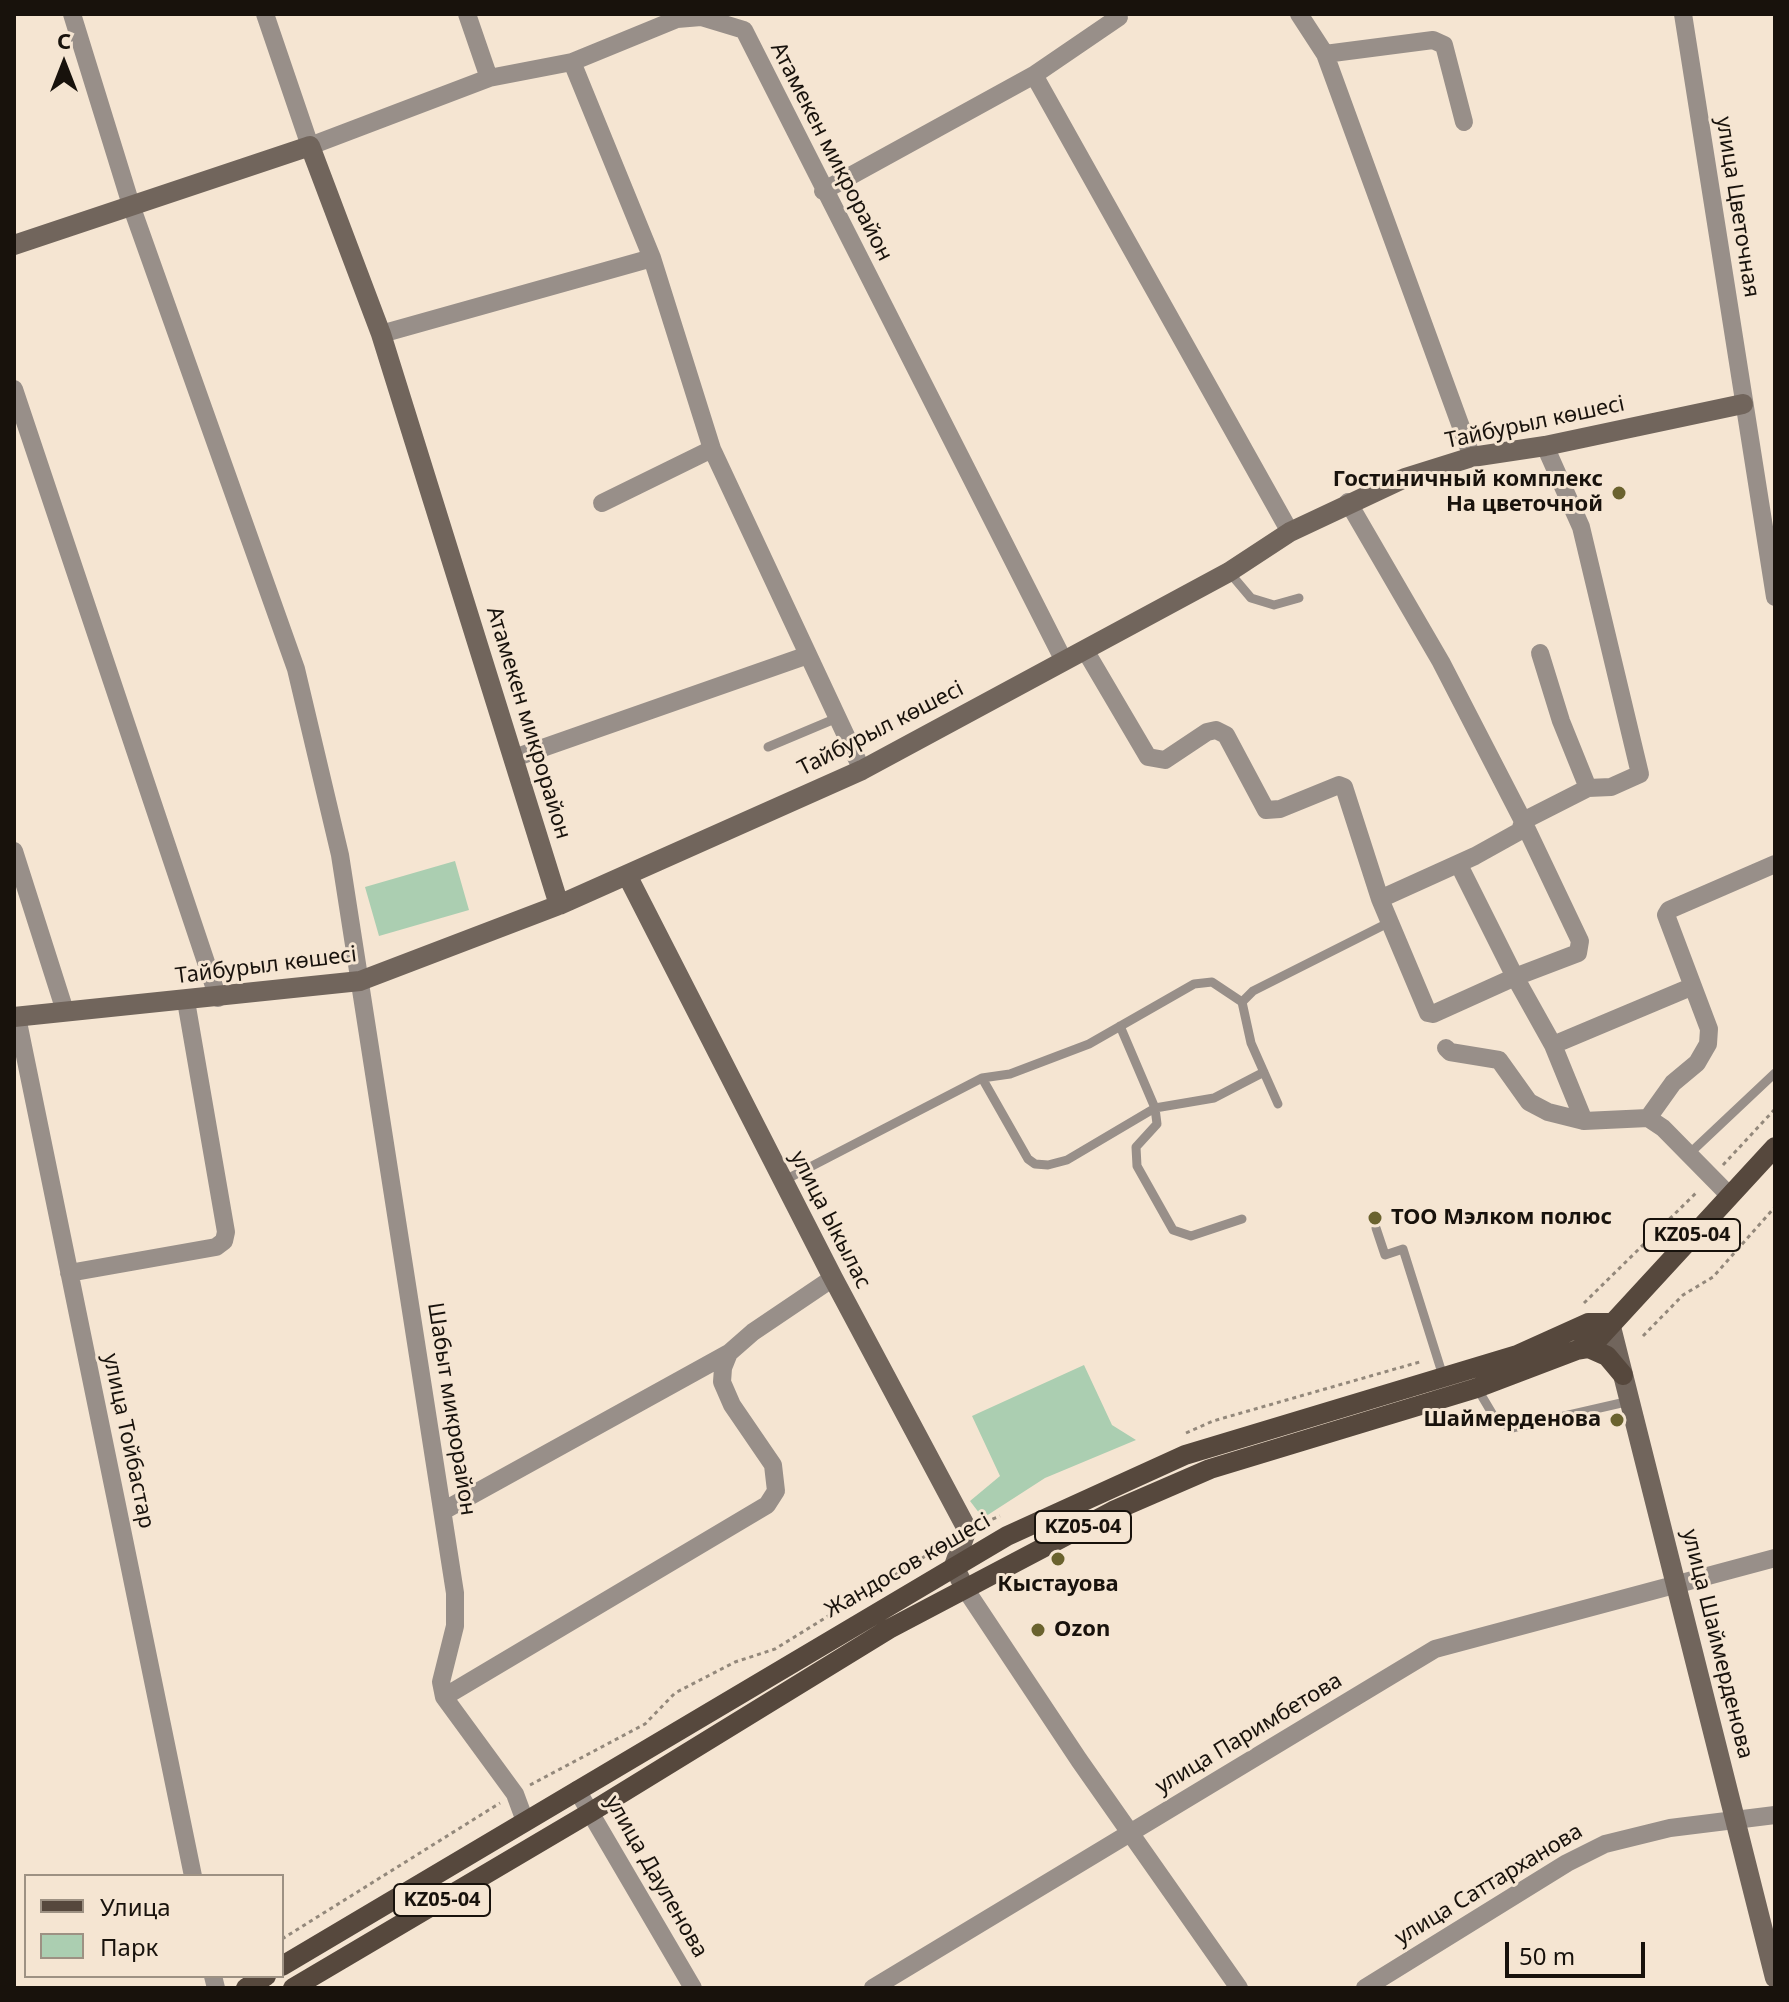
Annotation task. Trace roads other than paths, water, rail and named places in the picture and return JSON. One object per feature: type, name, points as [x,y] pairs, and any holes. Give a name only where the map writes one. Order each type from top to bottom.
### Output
[{"type":"main road","name":"Жандосов көшесі","points":[[293,1988],[964,1587],[1113,1511],[1210,1469],[1477,1388],[1577,1350],[1599,1338],[1775,1147]]},
{"type":"main road","name":"Жандосов көшесі","points":[[284,1965],[1007,1536],[1185,1455],[1517,1355],[1588,1323],[1610,1323]]},
{"type":"main road","points":[[1577,1350],[1589,1348],[1607,1356],[1623,1375]]},
{"type":"street","name":"Шабыт микрорайон","points":[[72,14],[132,208],[296,669],[340,855],[455,1604],[455,1626],[441,1682],[444,1697]]},
{"type":"street","name":"Атамекен микрорайон","points":[[265,14],[310,146],[381,334],[559,905]]},
{"type":"street","points":[[467,14],[489,78]]},
{"type":"street","points":[[1299,14],[1325,54],[1472,457]]},
{"type":"street","name":"улица Цветочная","points":[[1683,14],[1775,597]]},
{"type":"street","name":"Атамекен микрорайон","points":[[14,245],[310,146],[489,78],[572,62],[676,16],[701,17],[744,30],[1064,661]]},
{"type":"street","points":[[823,191],[1034,75],[1119,17]]},
{"type":"street","points":[[1325,54],[1433,40],[1444,45],[1464,122]]},
{"type":"street","points":[[572,62],[652,258],[712,449],[862,770]]},
{"type":"street","points":[[1034,75],[1290,532]]},
{"type":"street","points":[[381,334],[652,258]]},
{"type":"street","points":[[14,389],[218,998]]},
{"type":"street","name":"Тайбурыл көшесі","points":[[16,1017],[360,981],[559,905],[862,770],[1229,572],[1290,532],[1348,502],[1405,478],[1472,457],[1545,446],[1743,404]]},
{"type":"street","points":[[1380,899],[1459,865],[1520,831],[1523,821],[1588,788],[1611,787],[1640,774],[1581,527],[1545,446]]},
{"type":"street","points":[[602,503],[712,449]]},
{"type":"street","points":[[1085,650],[1148,757],[1165,760],[1207,732],[1216,730],[1226,735],[1266,810],[1280,809],[1339,785],[1344,787],[1380,899],[1430,1014],[1578,953],[1580,948],[1523,821],[1441,662],[1348,502]]},
{"type":"street","points":[[1540,653],[1561,721],[1588,788]]},
{"type":"street","points":[[514,758],[808,655]]},
{"type":"street","points":[[14,851],[65,1011]]},
{"type":"street","points":[[1648,1118],[1673,1083],[1697,1063],[1708,1044],[1709,1029],[1667,924],[1669,910],[1775,864]]},
{"type":"street","points":[[1459,865],[1553,1045],[1584,1121]]},
{"type":"street","name":"улица Ыкылас","points":[[627,875],[833,1278],[967,1529],[954,1566]]},
{"type":"street","points":[[1553,1045],[1691,987]]},
{"type":"street","points":[[69,1273],[216,1247],[224,1241],[226,1232],[186,1001]]},
{"type":"street","name":"улица Тойбастар","points":[[16,1017],[193,1874]]},
{"type":"street","points":[[1446,1048],[1450,1052],[1499,1060],[1529,1102],[1548,1112],[1584,1121],[1648,1118],[1729,1195]]},
{"type":"street","points":[[443,1511],[729,1353],[792,1304],[833,1278]]},
{"type":"street","name":"улица Шаймерденова","points":[[1610,1323],[1775,1978]]},
{"type":"street","points":[[525,1821],[515,1794],[444,1697],[767,1505],[776,1491],[776,1475],[761,1445],[732,1405],[722,1382],[729,1353]]},
{"type":"street","name":"улица Паримбетова","points":[[873,1988],[1133,1834],[1435,1649],[1775,1558]]},
{"type":"street","points":[[954,1566],[964,1587],[1079,1760],[1239,1988]]},
{"type":"street","name":"улица Дауленова","points":[[577,1790],[693,1988]]},
{"type":"street","name":"улица Саттарханова","points":[[1365,1988],[1567,1863],[1605,1844],[1670,1828],[1775,1815]]},
{"type":"lane","points":[[1229,572],[1251,598],[1274,605],[1299,598]]},
{"type":"lane","points":[[768,747],[837,718]]},
{"type":"lane","points":[[1242,1002],[1253,991],[1390,922]]},
{"type":"lane","points":[[783,1181],[982,1078],[1010,1074],[1089,1044],[1194,984],[1212,982],[1242,1002],[1251,1043],[1278,1104]]},
{"type":"lane","points":[[1120,1026],[1155,1108],[1157,1124],[1136,1147],[1137,1166],[1173,1230],[1191,1236],[1242,1219]]},
{"type":"lane","points":[[982,1078],[1028,1159],[1035,1164],[1067,1160],[1155,1108],[1214,1098],[1264,1072]]},
{"type":"lane","points":[[1689,1154],[1775,1073]]},
{"type":"lane","points":[[1376,1228],[1385,1255],[1403,1249],[1444,1378]]},
{"type":"lane","points":[[1477,1388],[1496,1420],[1512,1428],[1630,1401]]},
{"type":"place","name":"Гостиничный комплекс На цветочной","points":[[1619,493]]},
{"type":"place","name":"ТОО Мэлком полюс","points":[[1375,1218]]},
{"type":"place","name":"Шаймерденова","points":[[1617,1420]]},
{"type":"place","name":"Кыстауова","points":[[1058,1559]]},
{"type":"place","name":"Ozon","points":[[1038,1630]]}]
